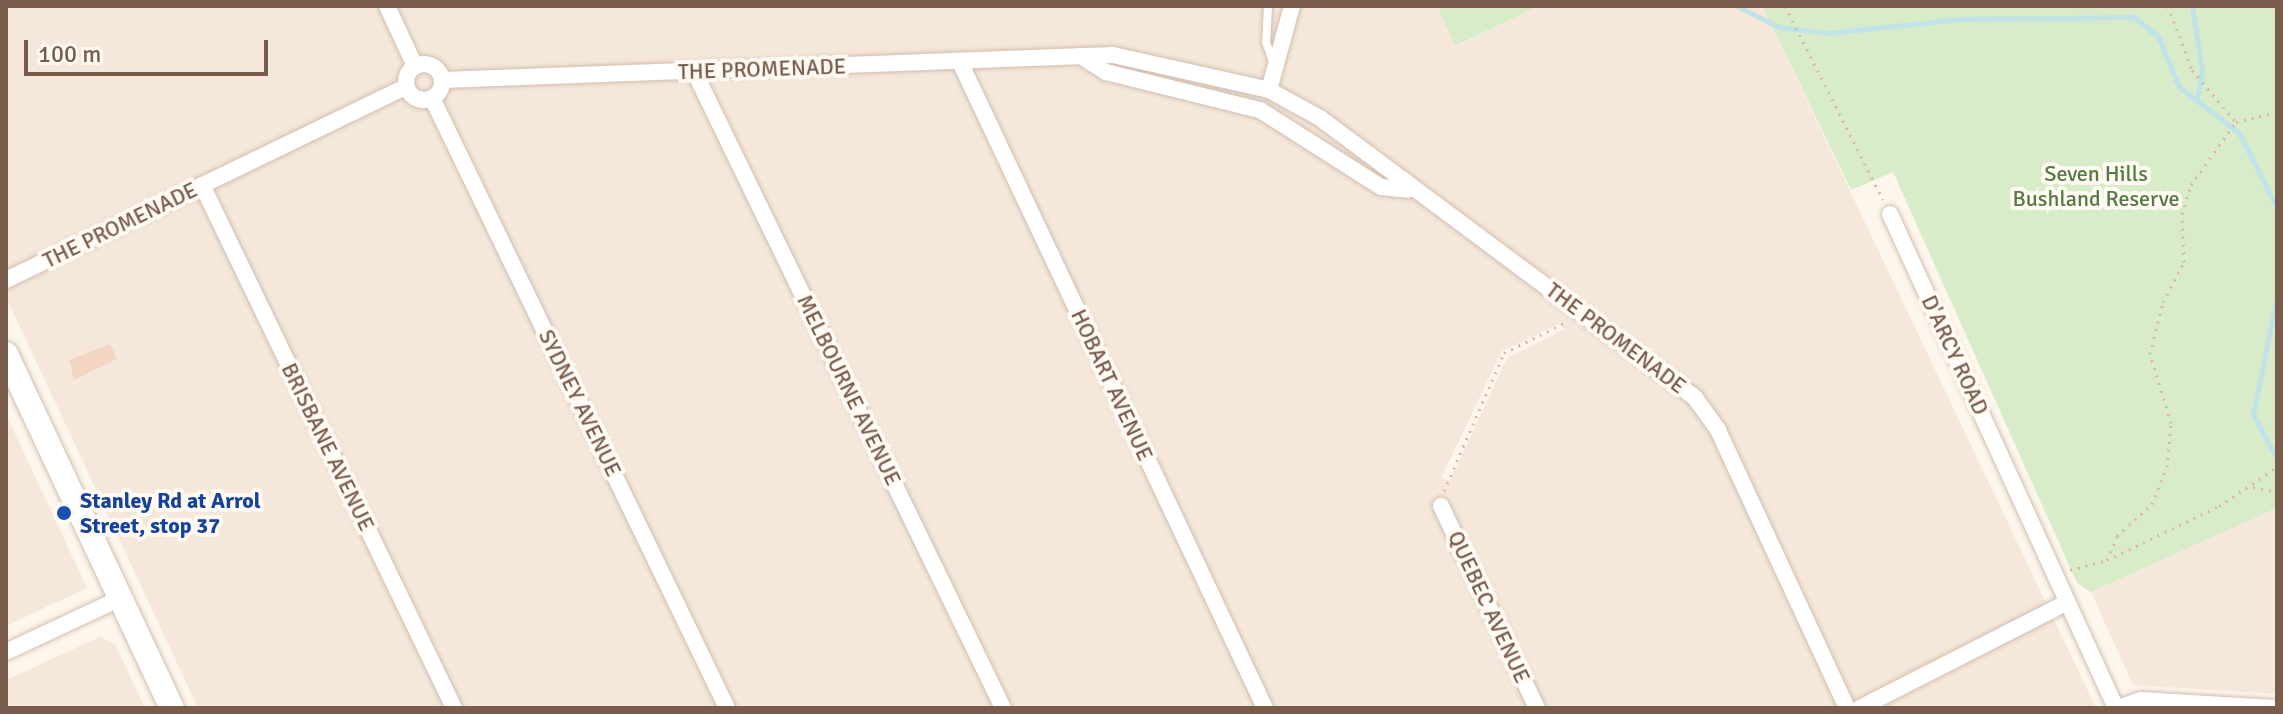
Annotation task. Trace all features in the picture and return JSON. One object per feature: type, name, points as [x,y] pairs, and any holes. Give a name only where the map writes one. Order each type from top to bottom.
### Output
[{"type":"main road","points":[[6,354],[172,708]]},
{"type":"street","points":[[387,6],[415,66],[407,86],[417,98],[432,98],[442,80],[433,65],[415,66]]},
{"type":"street","points":[[1269,90],[1292,6]]},
{"type":"street","name":"THE PROMENADE","points":[[1081,56],[1106,72],[1260,110],[1381,187],[1410,191]]},
{"type":"street","name":"THE PROMENADE","points":[[442,80],[1081,56],[1143,59],[1269,90],[1320,118],[1410,191],[1671,376],[1718,430],[1847,708]]},
{"type":"street","name":"HOBART AVENUE","points":[[960,62],[1265,708]]},
{"type":"street","name":"MELBOURNE AVENUE","points":[[694,71],[1003,708]]},
{"type":"street","name":"THE PROMENADE","points":[[6,280],[407,86]]},
{"type":"street","name":"SYDNEY AVENUE","points":[[432,98],[727,708]]},
{"type":"street","name":"BRISBANE AVENUE","points":[[202,185],[454,708]]},
{"type":"street","name":"D'ARCY ROAD","points":[[1890,214],[2117,708]]},
{"type":"street","name":"QUEBEC AVENUE","points":[[1441,506],[1537,708]]},
{"type":"street","points":[[6,652],[121,598]]},
{"type":"street","points":[[1860,708],[2068,602]]},
{"type":"street","points":[[2117,708],[2141,700],[2273,708]]},
{"type":"lane","points":[[1268,6],[1266,42],[1275,65]]},
{"type":"path","points":[[1785,6],[1890,214]]},
{"type":"path","points":[[2168,6],[2192,70],[2215,93],[2236,122]]},
{"type":"path","points":[[2107,560],[2117,536],[2152,504],[2167,467],[2171,423],[2150,374],[2150,354],[2163,302],[2184,262],[2182,214],[2191,185],[2224,134],[2236,122],[2277,112]]},
{"type":"path","points":[[1441,506],[1504,353],[1561,328],[1577,307]]},
{"type":"path","points":[[2054,573],[2107,560],[2252,486],[2277,467]]},
{"type":"path","points":[[2252,486],[2277,492]]},
{"type":"shaded area","points":[[6,6],[1437,6],[1456,46],[1539,6],[1762,6],[2096,708],[198,708],[6,297]],"holes":[[[1558,324],[1565,329],[1507,358],[1450,481],[1441,478],[1502,351]]]},
{"type":"shaded area","points":[[6,414],[87,588],[6,626]]},
{"type":"shaded area","points":[[2277,508],[2277,694],[2133,685],[2091,592]]},
{"type":"shaded area","points":[[100,637],[115,644],[145,708],[6,708],[6,680]]},
{"type":"green space","points":[[1437,6],[1539,6],[1455,46]]},
{"type":"green space","name":"Seven Hills Bushland Reserve","points":[[1762,6],[2277,6],[2277,508],[2091,592],[2077,583],[1893,172],[1851,190]]},
{"type":"building","points":[[110,344],[117,359],[74,380],[69,360]]},
{"type":"waterway","points":[[1737,6],[1779,27],[1829,33],[1960,19],[2133,17],[2158,36],[2179,87],[2239,133],[2277,208]]},
{"type":"waterway","points":[[2192,6],[2202,71],[2197,100]]},
{"type":"waterway","points":[[2277,296],[2253,414],[2277,459]]},
{"type":"place","name":"Stanley Rd at Arrol Street, stop 37","points":[[64,513]]}]
